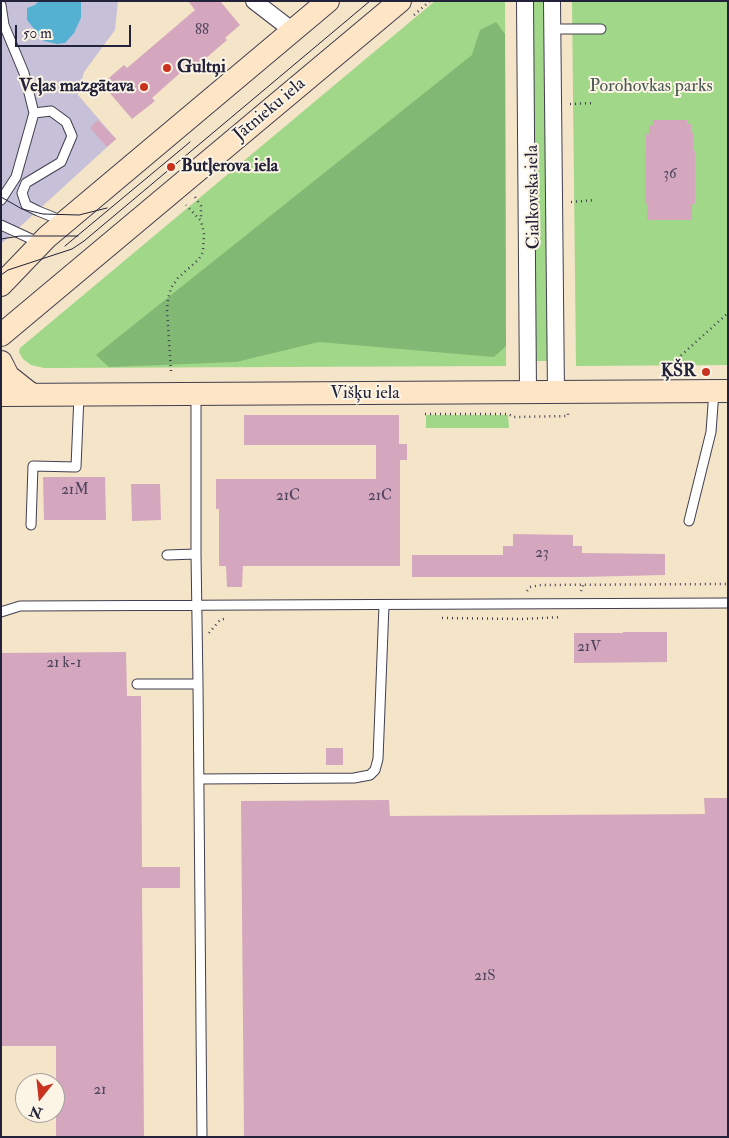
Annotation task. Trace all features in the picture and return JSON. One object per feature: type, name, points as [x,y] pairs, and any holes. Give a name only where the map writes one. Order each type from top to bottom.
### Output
[{"type":"street","points":[[254,1],[293,31]]},
{"type":"street","points":[[1,284],[40,243],[328,1]]},
{"type":"street","name":"Jātnieku iela","points":[[1,335],[400,1]]},
{"type":"street","name":"Cialkovska iela","points":[[525,1],[528,392]]},
{"type":"street","name":"Cialkovska iela","points":[[552,1],[556,393]]},
{"type":"street","points":[[1,362],[8,376],[32,395]]},
{"type":"street","name":"Višķu iela","points":[[1,395],[721,391]]},
{"type":"lane","points":[[1,5],[2,24],[24,73],[34,113],[16,177],[1,200]]},
{"type":"lane","points":[[552,30],[601,29]]},
{"type":"lane","points":[[34,113],[51,111],[66,122],[72,136],[61,162],[26,183],[22,193],[26,205],[65,222]]},
{"type":"lane","points":[[1,225],[40,243]]},
{"type":"lane","points":[[689,521],[721,391]]},
{"type":"lane","points":[[196,394],[202,1137]]},
{"type":"lane","points":[[32,525],[33,466],[76,467],[79,395]]},
{"type":"lane","points":[[167,555],[196,554]]},
{"type":"lane","points":[[1,612],[20,606],[728,603]]},
{"type":"lane","points":[[199,779],[354,778],[370,775],[375,770],[378,759],[384,604]]},
{"type":"lane","points":[[137,684],[198,684]]},
{"type":"path","points":[[570,104],[595,103]]},
{"type":"path","points":[[172,371],[168,299],[171,288],[178,278],[199,259],[203,252],[204,233],[201,221],[201,206],[195,197]]},
{"type":"path","points":[[571,202],[596,200]]},
{"type":"path","points":[[186,205],[201,221]]},
{"type":"path","points":[[666,369],[728,312]]},
{"type":"path","points":[[425,414],[508,414],[514,417],[568,416]]},
{"type":"path","points":[[583,585],[728,584]]},
{"type":"path","points":[[198,636],[210,633],[220,620],[228,617]]},
{"type":"path","points":[[433,618],[523,619],[569,617]]},
{"type":"shaded area","points":[[1,1],[118,1],[115,30],[84,72],[78,95],[116,139],[1,244]]},
{"type":"green space","points":[[435,1],[505,1],[506,366],[44,368],[31,365],[23,359],[19,352],[20,348]]},
{"type":"green space","points":[[533,1],[546,1],[548,361],[535,361]]},
{"type":"green space","name":"Porohovkas parks","points":[[572,1],[728,1],[728,365],[576,366]]},
{"type":"green space","points":[[496,22],[505,34],[506,346],[494,357],[319,342],[236,362],[109,367],[96,355],[472,55],[480,30]]},
{"type":"green space","points":[[426,415],[508,415],[509,428],[426,428]]},
{"type":"water","points":[[39,1],[81,1],[81,18],[74,33],[65,43],[57,44],[44,41],[27,20],[27,8]]},
{"type":"building","points":[[188,1],[220,1],[240,25],[225,38],[227,40],[192,70],[188,66],[152,98],[155,101],[132,119],[102,84],[124,65],[127,68],[195,10]]},
{"type":"building","points":[[98,120],[116,139],[107,147],[90,128]]},
{"type":"building","points":[[653,120],[687,120],[687,124],[691,124],[693,151],[695,151],[695,204],[692,204],[692,220],[647,220],[647,204],[645,204],[646,134],[649,134],[649,126],[653,125]]},
{"type":"building","points":[[244,415],[399,415],[399,444],[407,444],[407,460],[400,460],[400,566],[243,566],[242,587],[227,587],[226,566],[219,566],[219,509],[216,509],[216,479],[376,479],[376,445],[244,445]]},
{"type":"building","points":[[43,477],[105,477],[106,520],[44,520]]},
{"type":"building","points":[[131,484],[160,484],[161,520],[132,521]]},
{"type":"building","points":[[513,534],[573,535],[573,546],[582,546],[582,553],[665,554],[665,575],[412,577],[412,555],[503,555],[503,546],[513,546]]},
{"type":"building","points":[[667,632],[667,662],[574,663],[574,633]]},
{"type":"building","points":[[126,652],[127,696],[141,696],[142,867],[180,867],[180,888],[142,888],[144,1137],[56,1137],[56,1123],[65,1123],[65,1073],[56,1073],[56,1046],[1,1046],[1,653]]},
{"type":"building","points":[[326,748],[343,748],[343,765],[326,765]]},
{"type":"building","points":[[704,798],[728,798],[728,1137],[244,1137],[241,801],[389,800],[390,816],[705,814]]},
{"type":"tram line","points":[[1,275],[8,270],[72,249],[84,241],[370,1]]},
{"type":"tram line","points":[[65,246],[190,142]]},
{"type":"tram line","points":[[1,197],[22,209],[43,214],[79,215],[107,208]]},
{"type":"tram line","points":[[1,239],[20,236],[78,236]]},
{"type":"place","name":"Gultņi","points":[[167,68]]},
{"type":"place","name":"Veļas mazgātava","points":[[144,87]]},
{"type":"place","name":"Butļerova iela","points":[[171,167]]},
{"type":"place","name":"ĶŠR","points":[[706,372]]}]
